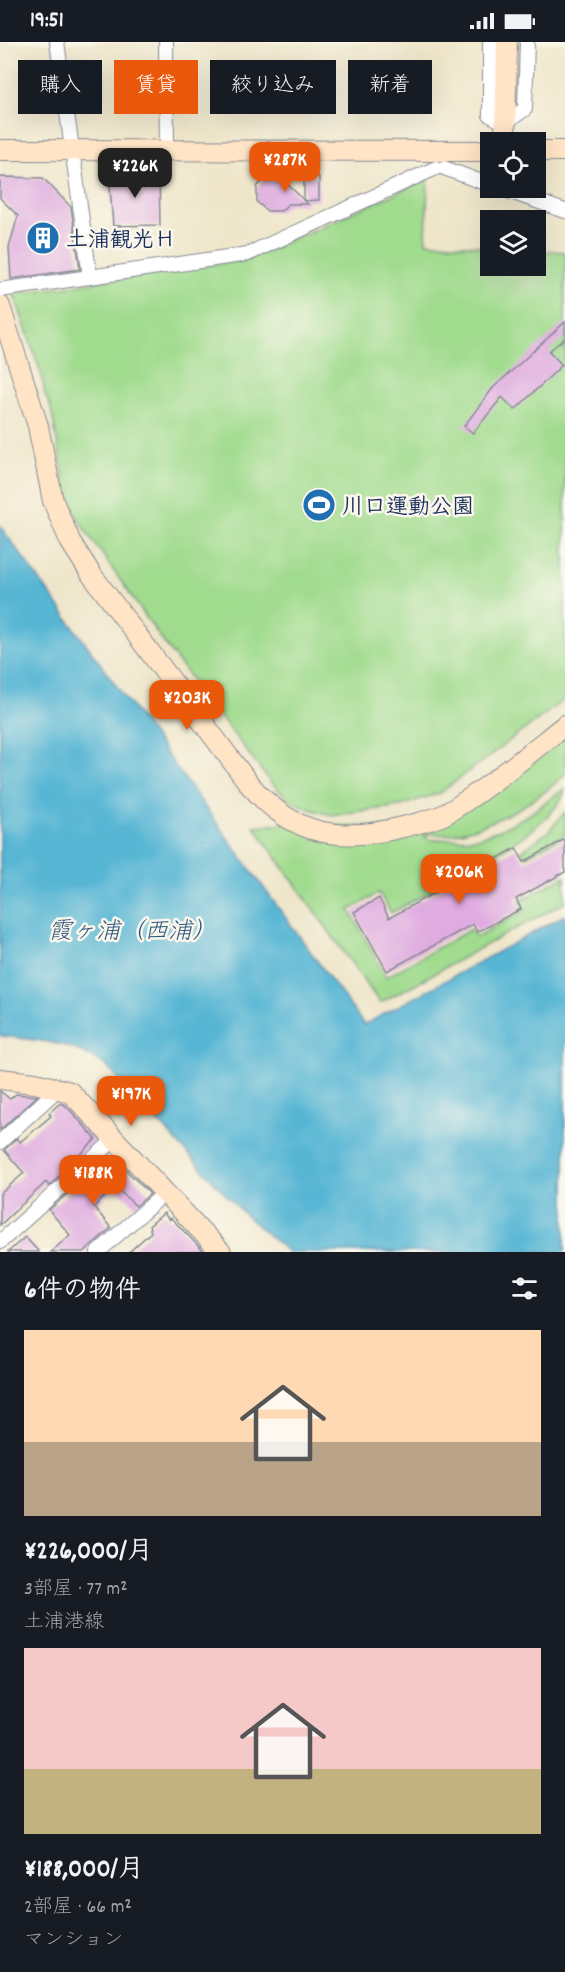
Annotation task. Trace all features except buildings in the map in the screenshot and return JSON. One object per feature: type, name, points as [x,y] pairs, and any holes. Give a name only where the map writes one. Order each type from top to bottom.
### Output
[{"type":"street","points":[[57,42],[90,277]]},
{"type":"street","points":[[166,42],[167,151]]},
{"type":"street","points":[[490,42],[490,115],[504,132]]},
{"type":"street","points":[[505,132],[507,42]]},
{"type":"street","points":[[506,132],[525,109],[527,42]]},
{"type":"street","points":[[0,150],[480,151]]},
{"type":"street","points":[[546,151],[565,151]]},
{"type":"street","points":[[0,290],[248,254],[440,168],[480,181]]},
{"type":"street","points":[[528,198],[565,211]]},
{"type":"street","points":[[0,306],[38,426],[53,501],[70,541],[91,574],[250,785],[267,805],[284,818],[310,829],[340,835],[377,833],[445,814],[565,725]]},
{"type":"street","points":[[0,1079],[60,1088],[82,1101],[220,1252]]},
{"type":"street","points":[[0,1142],[60,1088]]},
{"type":"street","points":[[0,1242],[116,1138]]},
{"type":"street","points":[[98,1252],[166,1192]]},
{"type":"green space","name":"川口運動公園","points":[[428,179],[426,242],[480,246],[480,276],[546,276],[546,251],[565,252],[565,699],[440,793],[400,806],[331,815],[309,809],[288,799],[271,783],[164,643],[79,521],[66,490],[51,408],[14,294],[248,259]]},
{"type":"green space","points":[[565,732],[565,774],[541,794],[512,812],[481,826],[451,834],[423,835],[431,840],[477,838],[502,829],[530,814],[565,788],[558,804],[541,822],[490,858],[391,913],[379,893],[350,910],[386,977],[471,929],[476,937],[525,910],[520,901],[565,876],[565,902],[380,1003],[254,826],[284,823],[416,829]]},
{"type":"green space","points":[[565,812],[565,835],[525,857],[522,851],[549,831]]},
{"type":"water","name":"霞ヶ浦（西浦）","points":[[0,526],[364,1025],[565,915],[565,1252],[288,1252],[245,1215],[105,1065],[80,1051],[55,1043],[0,1036]]},
{"type":"place","name":"土浦観光Ｈ","points":[[43,238]]},
{"type":"place","name":"川口運動公園","points":[[319,505]]}]
